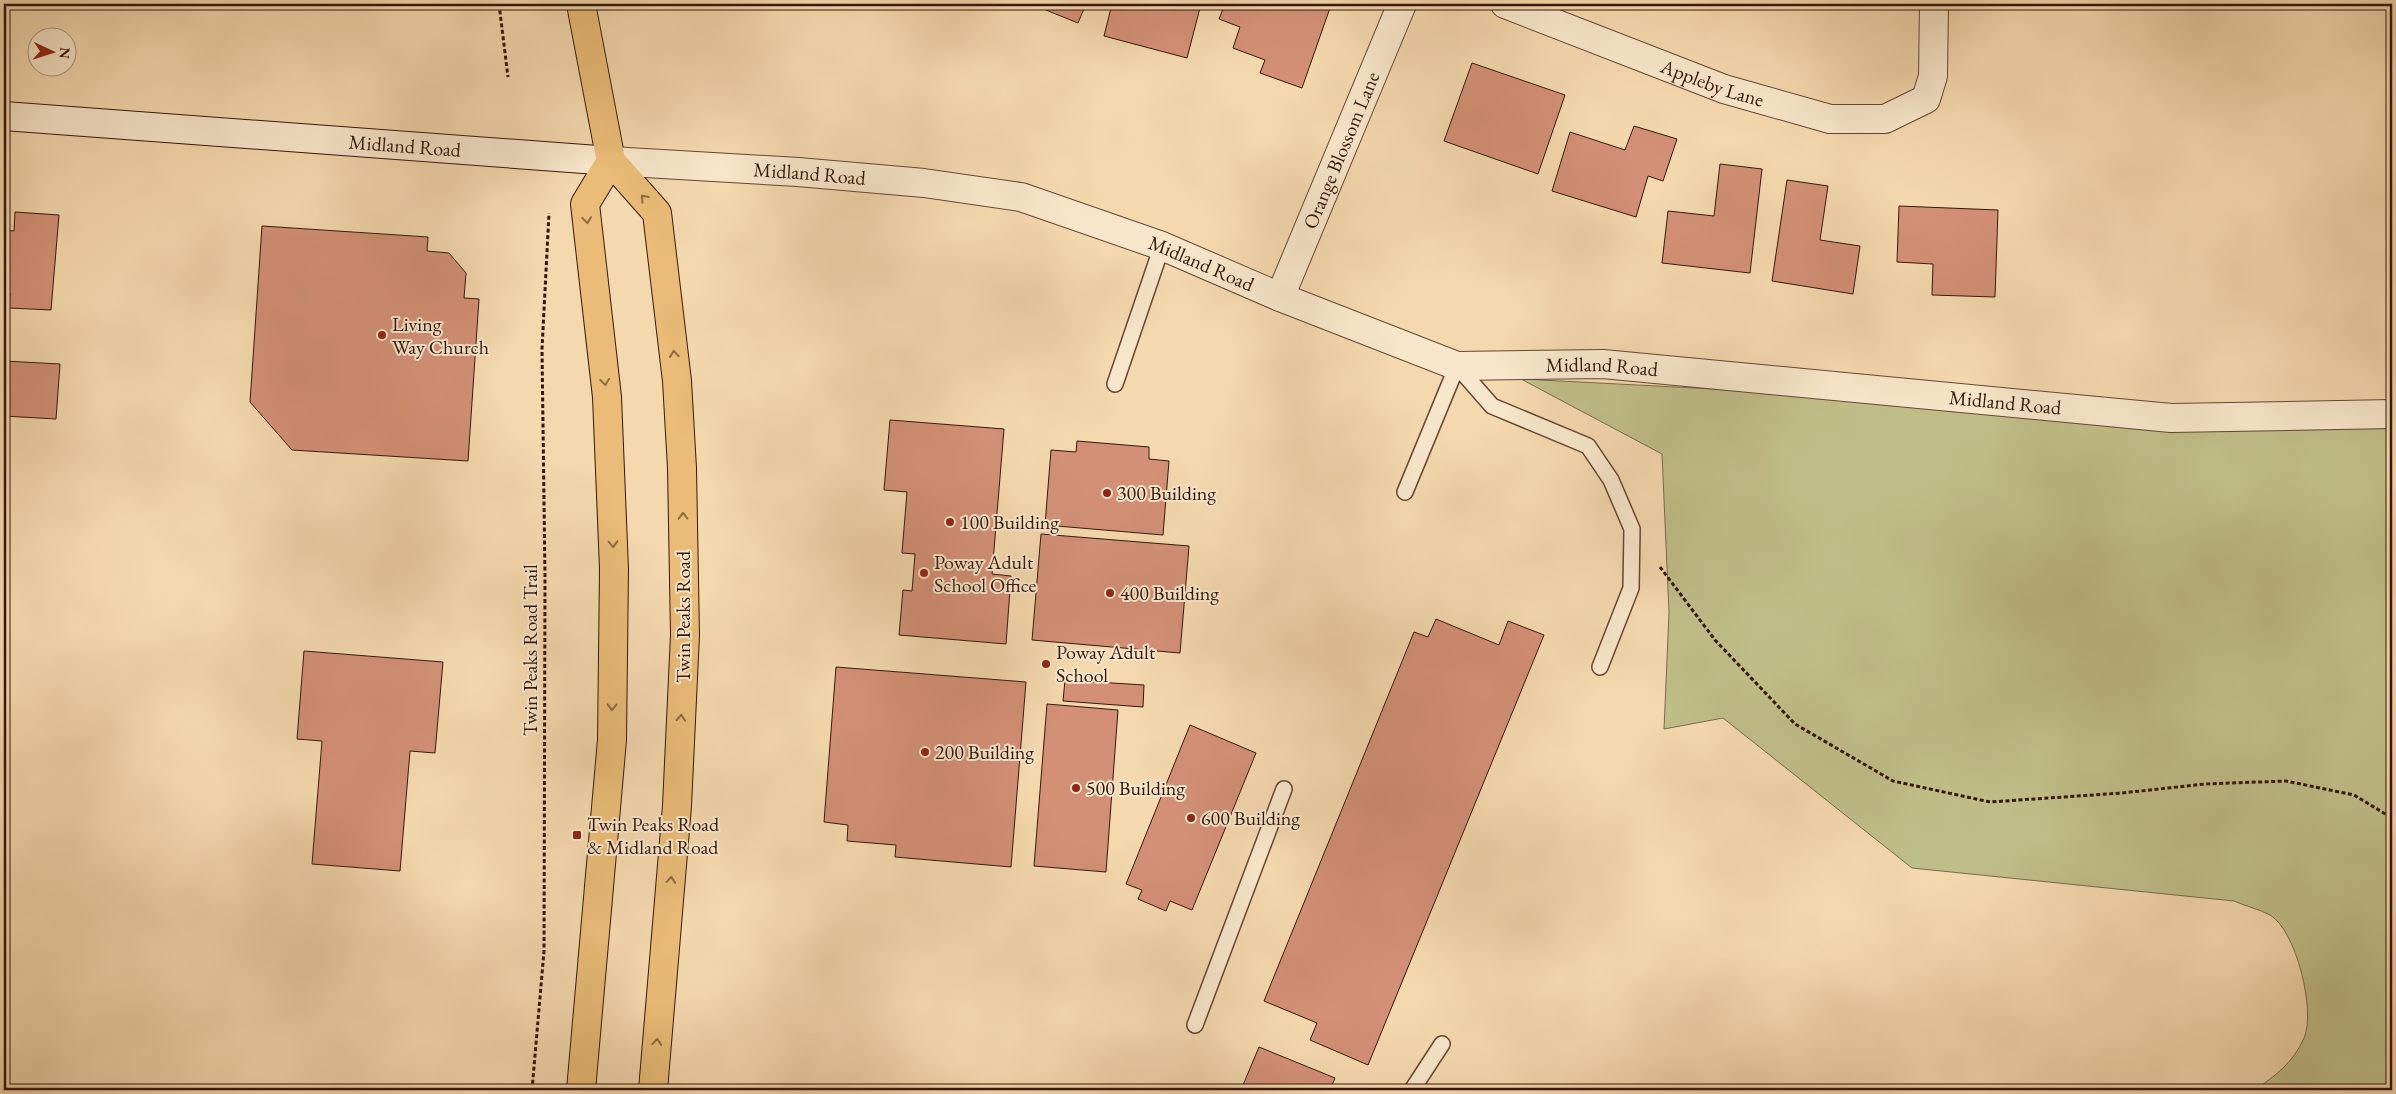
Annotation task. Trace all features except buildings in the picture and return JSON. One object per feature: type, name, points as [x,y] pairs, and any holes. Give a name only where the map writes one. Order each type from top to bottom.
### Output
[{"type":"main road","points":[[581,1090],[612,740],[614,569],[607,397],[585,204],[611,161],[582,4]]},
{"type":"main road","name":"Twin Peaks Road","points":[[611,161],[658,213],[677,381],[682,468],[685,635],[679,768],[653,1090]]},
{"type":"street","name":"Orange Blossom Lane","points":[[1280,297],[1402,4]]},
{"type":"street","name":"Appleby Lane","points":[[1505,4],[1724,89],[1830,119],[1885,119],[1926,99],[1933,76],[1934,4]]},
{"type":"street","name":"Midland Road","points":[[4,116],[611,161],[798,172],[924,183],[1021,196],[1162,246],[1280,297],[1457,366],[1603,364],[2171,418],[2392,414]]},
{"type":"lane","points":[[1115,384],[1162,246]]},
{"type":"lane","points":[[1405,492],[1457,366],[1492,406],[1588,446],[1611,480],[1632,528],[1631,588],[1600,667]]},
{"type":"lane","points":[[1195,1025],[1284,789]]},
{"type":"lane","points":[[1412,1090],[1442,1044]]},
{"type":"path","points":[[500,4],[508,77]]},
{"type":"path","name":"Twin Peaks Road Trail","points":[[532,1090],[544,951],[545,578],[542,349],[550,210]]},
{"type":"path","points":[[1632,528],[1715,640],[1795,724],[1893,782],[1990,802],[2122,793],[2205,784],[2286,781],[2354,795],[2392,818]]},
{"type":"shaded area","points":[[1521,379],[2392,424],[2392,1090],[2255,1090],[2277,1074],[2295,1055],[2304,1038],[2307,1026],[2305,991],[2295,953],[2279,923],[2266,913],[2234,901],[1912,868],[1723,718],[1664,729],[1669,612],[1662,454]]},
{"type":"place","name":"Living Way Church","points":[[382,335]]},
{"type":"place","name":"300 Building","points":[[1107,493]]},
{"type":"place","name":"100 Building","points":[[950,522]]},
{"type":"place","name":"Poway Adult School Office","points":[[924,573]]},
{"type":"place","name":"400 Building","points":[[1110,593]]},
{"type":"place","name":"Poway Adult School","points":[[1046,664]]},
{"type":"place","name":"200 Building","points":[[925,752]]},
{"type":"place","name":"500 Building","points":[[1076,788]]},
{"type":"place","name":"600 Building","points":[[1191,818]]},
{"type":"place","name":"Twin Peaks Road & Midland Road","points":[[577,835]]}]
